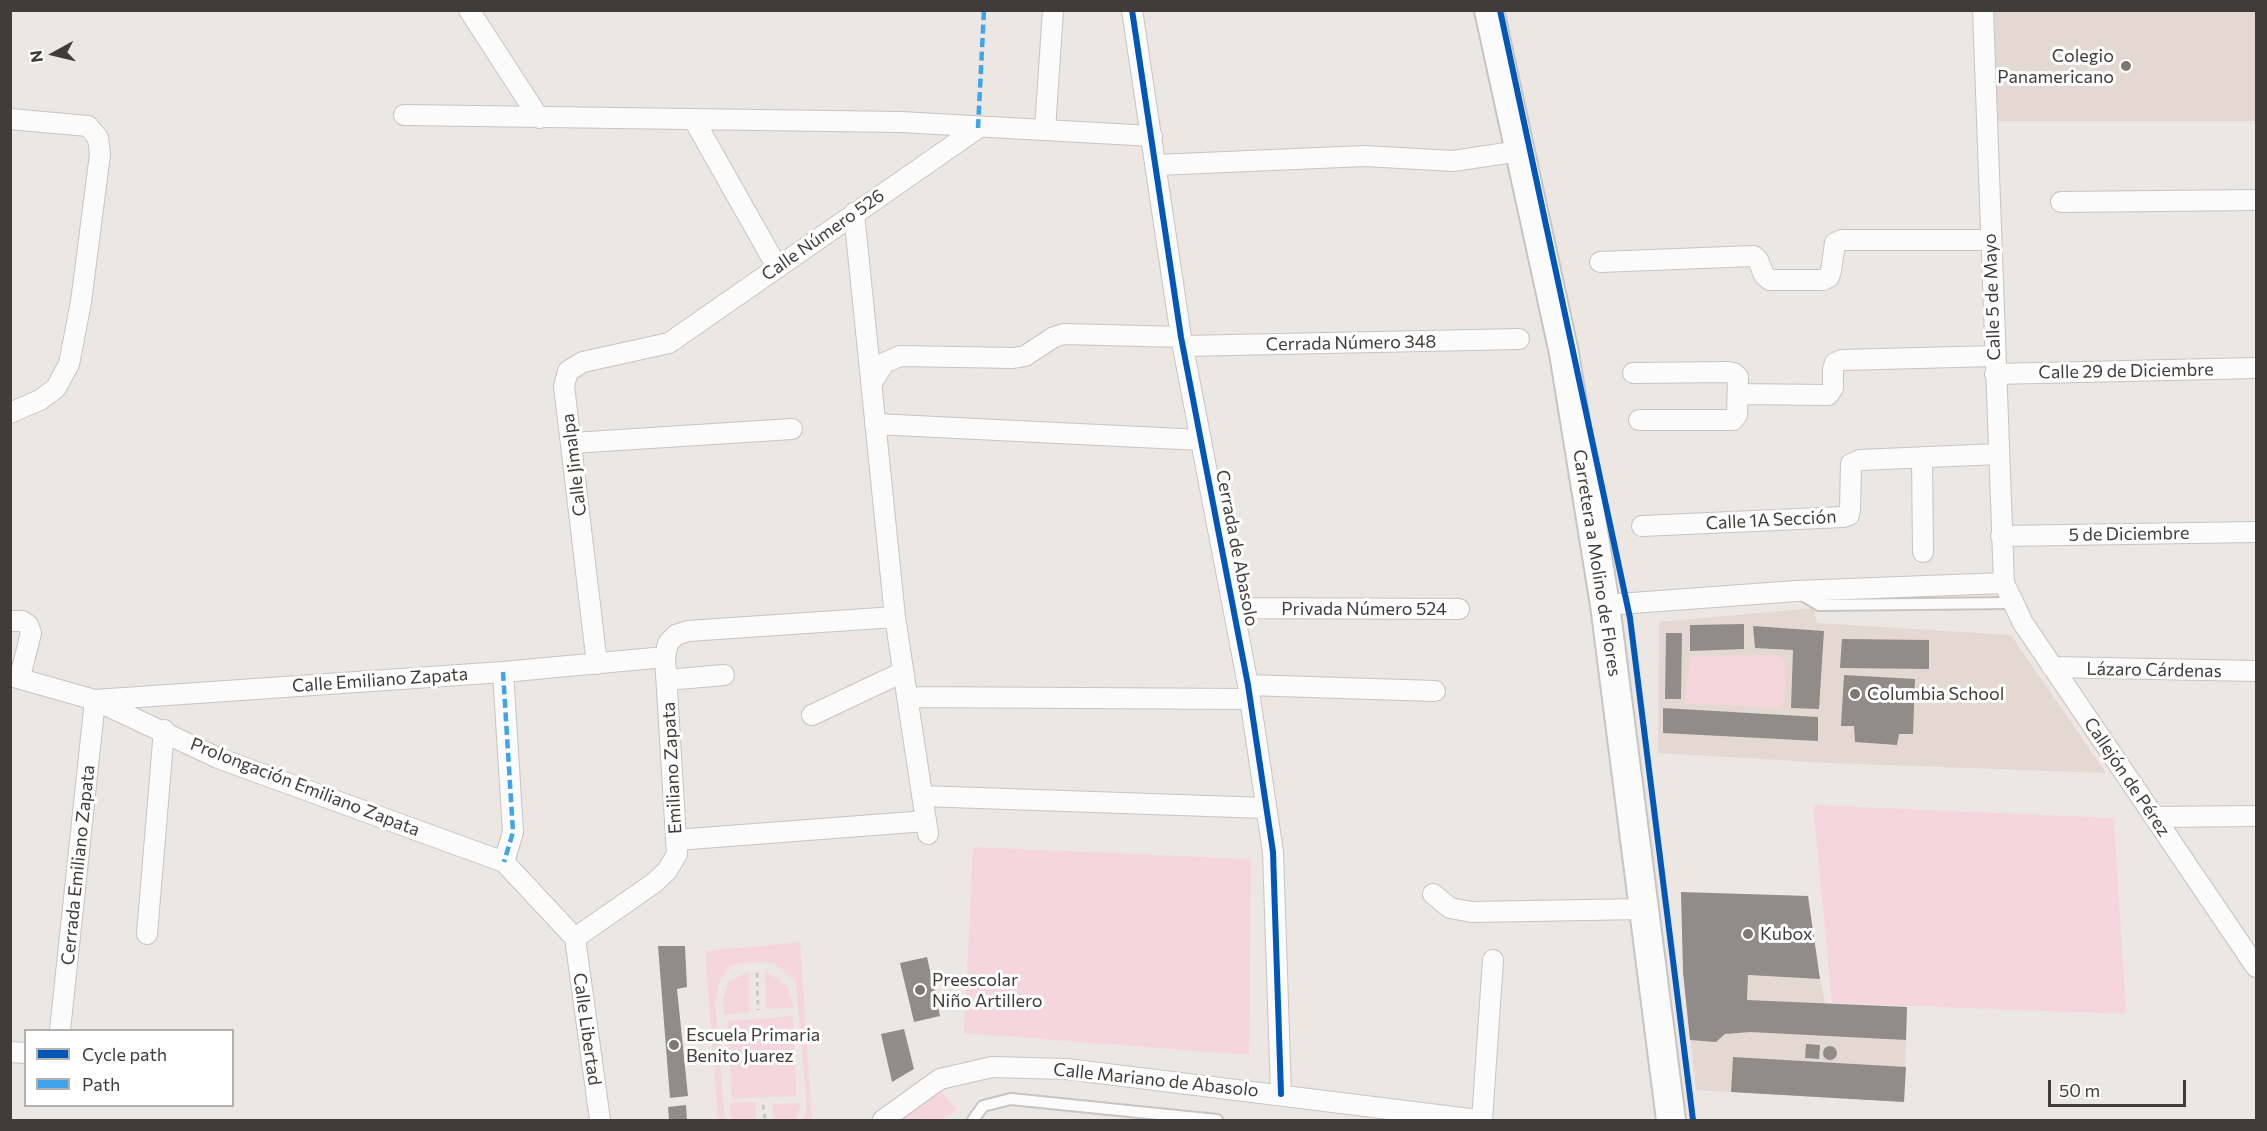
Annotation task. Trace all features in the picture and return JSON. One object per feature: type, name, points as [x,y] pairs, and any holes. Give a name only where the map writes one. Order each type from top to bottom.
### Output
[{"type":"main road","name":"Carretera a Molino de Flores","points":[[1489,10],[1564,353],[1605,605],[1671,1120]]},
{"type":"street","points":[[469,10],[539,118]]},
{"type":"street","points":[[1045,130],[1053,10]]},
{"type":"street","name":"Cerrada de Abasolo","points":[[1132,10],[1182,341],[1249,692],[1276,884],[1281,1094]]},
{"type":"street","name":"Calle 5 de Mayo","points":[[1983,10],[1989,240],[2004,583]]},
{"type":"street","points":[[404,115],[901,122],[1152,136]]},
{"type":"street","points":[[10,119],[88,126],[98,138],[100,154],[81,302],[69,364],[56,388],[40,400],[10,413]]},
{"type":"street","points":[[694,120],[777,267]]},
{"type":"street","name":"Calle Número 526","points":[[669,343],[978,128]]},
{"type":"street","points":[[1156,165],[1365,156],[1453,161],[1520,151]]},
{"type":"street","points":[[2061,202],[2256,200]]},
{"type":"street","points":[[676,840],[927,827],[895,616],[854,213]]},
{"type":"street","points":[[1600,262],[1754,256],[1764,275],[1770,280],[1823,280],[1829,277],[1831,271],[1832,248],[1835,243],[1842,240],[1989,240]]},
{"type":"street","name":"Cerrada Número 348","points":[[872,383],[884,363],[900,356],[1013,358],[1025,356],[1054,337],[1064,334],[1182,341],[1519,339]]},
{"type":"street","name":"Calle Jimalpa","points":[[597,664],[564,386],[568,371],[583,362],[669,343]]},
{"type":"street","name":"Calle 29 de Diciembre","points":[[1738,394],[1828,395],[1833,388],[1835,363],[1842,360],[1995,365],[2256,368]]},
{"type":"street","points":[[1634,373],[1734,373],[1738,377],[1737,415],[1727,422],[1639,420]]},
{"type":"street","points":[[875,424],[1201,440]]},
{"type":"street","points":[[572,443],[792,429]]},
{"type":"street","name":"Calle 1A Sección","points":[[1642,526],[1843,517],[1849,515],[1850,509],[1851,464],[1860,460],[1998,454]]},
{"type":"street","points":[[1922,457],[1923,552]]},
{"type":"street","name":"5 de Diciembre","points":[[2001,536],[2256,532]]},
{"type":"street","points":[[1605,605],[1796,591],[2004,583]]},
{"type":"street","name":"Callejón de Pérez","points":[[2004,583],[2012,603],[2052,667],[2256,967]]},
{"type":"street","name":"Privada Número 524","points":[[1233,608],[1459,609]]},
{"type":"street","points":[[665,657],[668,643],[676,635],[688,631],[895,616]]},
{"type":"street","points":[[10,621],[22,621],[28,625],[31,633],[15,676]]},
{"type":"street","name":"Calle Emiliano Zapata","points":[[95,700],[503,672],[665,657]]},
{"type":"street","name":"Emiliano Zapata","points":[[575,938],[667,871],[677,854],[665,657]]},
{"type":"street","name":"Lázaro Cárdenas","points":[[2052,667],[2256,671]]},
{"type":"street","points":[[503,672],[513,832],[504,862]]},
{"type":"street","points":[[812,715],[903,672]]},
{"type":"street","points":[[667,680],[724,675]]},
{"type":"street","name":"Prolongación Emiliano Zapata","points":[[15,676],[95,700],[164,730],[219,758],[504,862],[575,938]]},
{"type":"street","points":[[908,697],[1435,691]]},
{"type":"street","name":"Cerrada Emiliano Zapata","points":[[60,1029],[95,700]]},
{"type":"street","points":[[147,934],[164,730]]},
{"type":"street","points":[[922,796],[1265,808]]},
{"type":"street","points":[[2154,817],[2256,816]]},
{"type":"street","points":[[1433,894],[1450,908],[1472,912],[1644,909]]},
{"type":"street","name":"Calle Libertad","points":[[575,938],[600,1120]]},
{"type":"street","points":[[1480,1120],[1493,960]]},
{"type":"street","name":"Calle Mariano de Abasolo","points":[[883,1120],[940,1079],[992,1067],[1067,1069],[1480,1120]]},
{"type":"lane","points":[[1796,591],[1819,605],[2012,603]]},
{"type":"lane","points":[[973,1120],[983,1106],[1011,1099],[1217,1120]]},
{"type":"path","points":[[757,973],[758,1010]]},
{"type":"path","points":[[763,1105],[765,1120]]},
{"type":"shaded area","name":"Colegio Panamericano","points":[[1994,11],[2256,11],[2256,121],[1995,121]]},
{"type":"shaded area","name":"Columbia School","points":[[1814,608],[1817,623],[2011,635],[2106,773],[1829,763],[1658,753],[1659,622]]},
{"type":"shaded area","points":[[1778,655],[1786,665],[1784,703],[1779,708],[1685,703],[1690,656]]},
{"type":"shaded area","points":[[1813,805],[2114,818],[2126,1014],[1832,1003]]},
{"type":"shaded area","points":[[973,847],[1251,859],[1249,1055],[964,1033]]},
{"type":"shaded area","points":[[800,942],[812,1120],[803,1120],[807,1108],[796,982],[774,963],[758,962],[739,963],[731,967],[720,980],[715,1004],[725,1120],[718,1120],[705,951]]},
{"type":"shaded area","points":[[749,971],[749,1012],[724,1015],[723,999],[728,983]]},
{"type":"shaded area","points":[[765,971],[782,982],[788,989],[794,1008],[766,1009]]},
{"type":"shaded area","points":[[1683,972],[1820,979],[1825,1003],[1907,1007],[1904,1102],[1696,1090]]},
{"type":"shaded area","points":[[793,1016],[795,1050],[730,1054],[727,1021]]},
{"type":"shaded area","points":[[795,1058],[796,1096],[732,1099],[730,1061]]},
{"type":"shaded area","points":[[937,1087],[957,1110],[941,1120],[889,1120]]},
{"type":"shaded area","points":[[755,1102],[756,1120],[732,1120],[729,1103]]},
{"type":"shaded area","points":[[801,1103],[796,1120],[774,1120],[772,1104]]},
{"type":"building","points":[[1744,624],[1744,649],[1690,651],[1690,625]]},
{"type":"building","points":[[1753,626],[1824,631],[1819,709],[1791,708],[1793,650],[1755,648]]},
{"type":"building","points":[[1666,633],[1682,633],[1681,699],[1665,699]]},
{"type":"building","points":[[1842,639],[1929,640],[1929,669],[1840,668]]},
{"type":"building","points":[[1844,675],[1915,679],[1913,734],[1899,734],[1897,745],[1855,742],[1854,726],[1841,726]]},
{"type":"building","points":[[1663,708],[1818,717],[1818,741],[1663,733]]},
{"type":"building","points":[[1681,892],[1808,896],[1820,979],[1748,975],[1747,1000],[1907,1007],[1906,1040],[1750,1032],[1725,1034],[1716,1042],[1690,1040],[1683,972]]},
{"type":"building","name":"Escuela Primaria Benito Juarez","points":[[658,946],[685,946],[687,987],[677,989],[688,1096],[670,1098]]},
{"type":"building","name":"Preescolar Niño Artillero","points":[[927,957],[940,1016],[914,1022],[900,963]]},
{"type":"building","name":"Preescolar Niño Artillero","points":[[904,1029],[914,1069],[892,1082],[881,1034]]},
{"type":"building","points":[[1806,1044],[1820,1045],[1819,1059],[1805,1058]]},
{"type":"building","points":[[1830,1046],[1835,1048],[1837,1053],[1835,1058],[1830,1060],[1825,1058],[1823,1053],[1825,1048]]},
{"type":"building","points":[[1733,1057],[1906,1067],[1904,1102],[1731,1092]]},
{"type":"building","name":"Escuela Primaria Benito Juarez","points":[[686,1105],[687,1120],[669,1120],[668,1107]]},
{"type":"marked path","points":[[978,128],[984,10]]},
{"type":"marked path","points":[[503,672],[513,832],[504,862]]},
{"type":"cycle path","points":[[1132,10],[1181,337],[1248,685],[1273,852],[1281,1094]]},
{"type":"cycle path","points":[[1500,10],[1630,618],[1693,1120]]},
{"type":"place","name":"Colegio Panamericano","points":[[2126,66]]},
{"type":"place","name":"Columbia School","points":[[1855,694]]},
{"type":"place","name":"Kubox","points":[[1748,934]]},
{"type":"place","name":"Preescolar Niño Artillero","points":[[920,990]]},
{"type":"place","name":"Escuela Primaria Benito Juarez","points":[[674,1045]]}]
